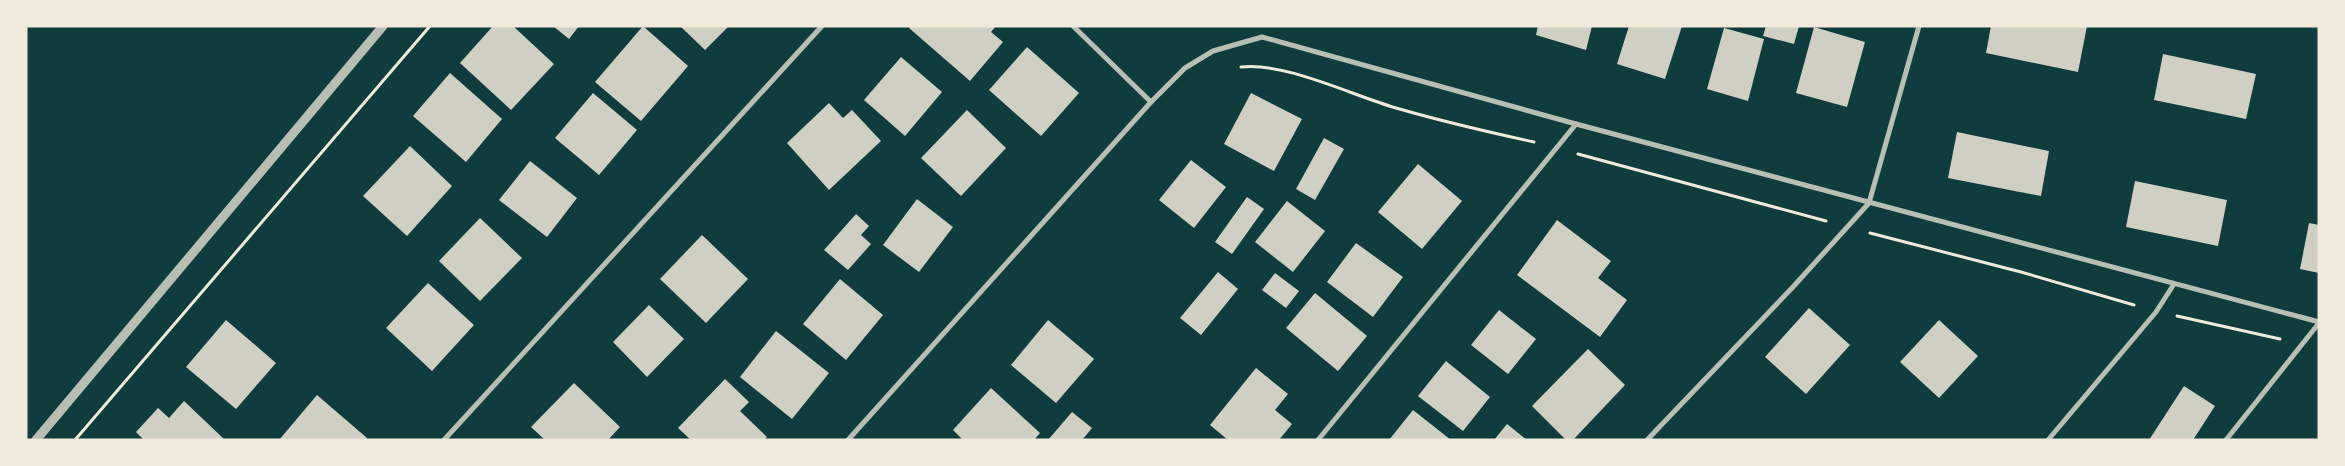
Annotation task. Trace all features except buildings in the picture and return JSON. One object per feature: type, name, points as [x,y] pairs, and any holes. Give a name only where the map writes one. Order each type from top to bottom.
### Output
[{"type":"street","points":[[36,440],[383,26]]},
{"type":"street","points":[[444,440],[822,26]]},
{"type":"street","points":[[1073,26],[1151,102]]},
{"type":"street","points":[[1647,440],[1869,203],[1919,26]]},
{"type":"street","points":[[848,440],[1151,102],[1185,68],[1214,51],[1262,38],[1869,203],[2319,322],[2226,440]]},
{"type":"street","points":[[1318,440],[1576,124]]},
{"type":"street","points":[[2048,440],[2156,312],[2174,284]]},
{"type":"path","points":[[75,440],[430,26]]},
{"type":"path","points":[[1239,67],[1257,65],[1308,79],[1396,108],[1556,148],[2021,272],[2156,312],[2302,344]]}]
